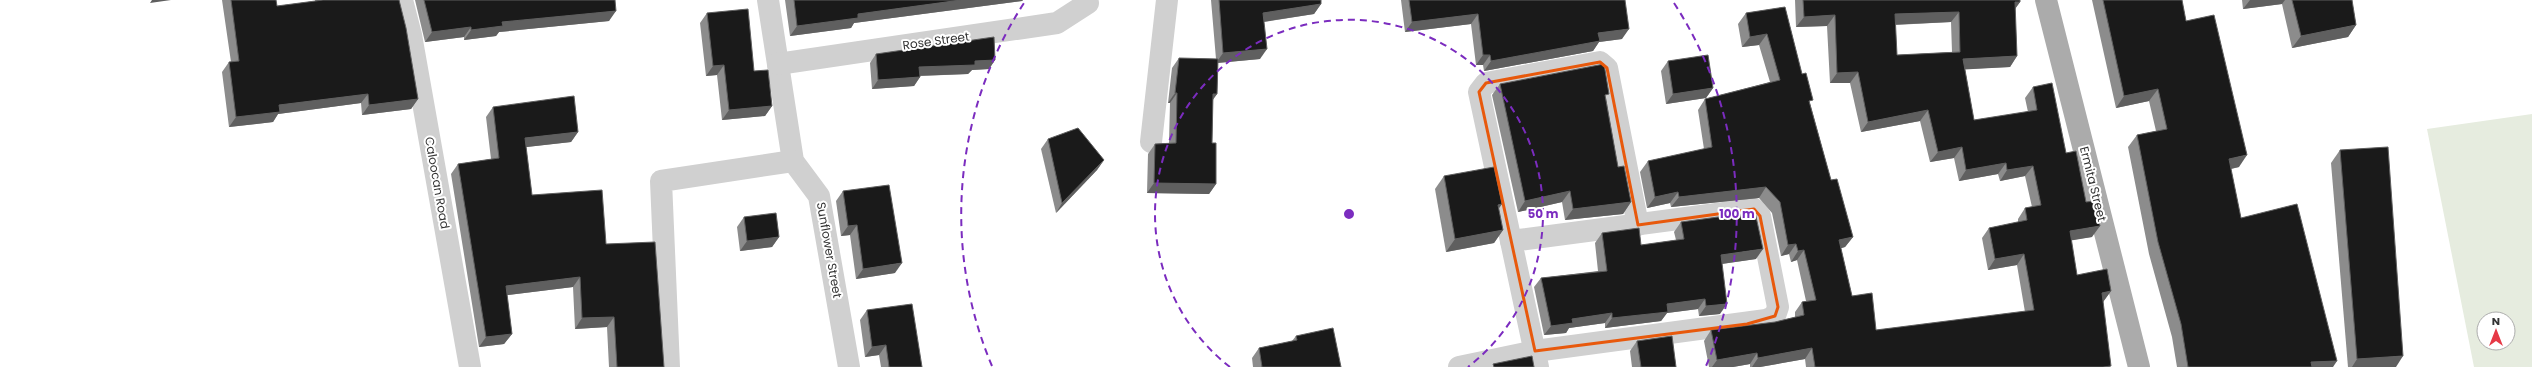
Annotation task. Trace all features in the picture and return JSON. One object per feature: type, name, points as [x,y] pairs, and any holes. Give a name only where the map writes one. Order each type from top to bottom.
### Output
[{"type":"main road","name":"Ermita Street","points":[[2046,0],[2139,367]]},
{"type":"street","name":"Caloocan Road","points":[[402,0],[411,34],[470,367]]},
{"type":"street","points":[[669,367],[661,181],[792,162],[768,0]]},
{"type":"street","points":[[1151,142],[1166,0]]},
{"type":"street","name":"Rose Street","points":[[778,64],[1057,23],[1088,2]]},
{"type":"street","points":[[1536,359],[1479,92],[1486,83],[1600,62],[1607,68],[1638,224]]},
{"type":"street","name":"Sunflower Street","points":[[792,162],[819,196],[849,367]]},
{"type":"street","points":[[1459,367],[1536,359],[1747,324],[1775,316],[1778,307],[1760,216],[1754,209],[1511,241]]},
{"type":"highlighted area","points":[[1600,62],[1607,68],[1638,225],[1754,209],[1760,216],[1778,307],[1775,316],[1747,324],[1535,351],[1479,92],[1486,83]]},
{"type":"shaded area","points":[[2532,114],[2532,367],[2474,367],[2427,129]]},
{"type":"building","points":[[231,0],[276,0],[277,6],[323,0],[399,0],[406,28],[418,99],[369,105],[368,94],[279,105],[280,112],[236,117],[229,62],[239,61]]},
{"type":"building","points":[[424,0],[615,0],[616,11],[502,22],[503,26],[471,30],[471,27],[432,32]]},
{"type":"building","points":[[794,0],[961,0],[858,14],[858,18],[797,26]]},
{"type":"building","points":[[1219,0],[1321,0],[1321,4],[1263,13],[1267,49],[1223,53]]},
{"type":"building","points":[[1409,0],[1625,0],[1629,29],[1598,33],[1600,41],[1491,61],[1490,55],[1483,55],[1478,14],[1412,22]]},
{"type":"building","points":[[1803,0],[2020,0],[2020,2],[2015,2],[2017,56],[1963,59],[1974,120],[2037,110],[2033,87],[2052,83],[2066,153],[2076,151],[2086,202],[2094,201],[2100,226],[2070,231],[2077,275],[2107,269],[2111,291],[2102,293],[2111,366],[1815,367],[1812,348],[1758,358],[1757,353],[1717,360],[1711,330],[1775,322],[1804,315],[1802,302],[1816,300],[1804,250],[1798,251],[1796,244],[1788,245],[1780,202],[1766,187],[1679,197],[1678,192],[1655,197],[1648,161],[1712,147],[1705,99],[1780,80],[1767,34],[1750,37],[1746,13],[1785,7],[1802,74],[1806,73],[1813,100],[1809,101],[1831,180],[1837,179],[1853,237],[1839,240],[1852,296],[1872,293],[1876,330],[2034,310],[2024,254],[1995,259],[1989,228],[2027,220],[2025,208],[2041,205],[2033,166],[2007,170],[2006,163],[1966,170],[1962,147],[1938,152],[1928,110],[1868,122],[1858,72],[1837,73],[1835,15],[1804,17]],"holes":[[[1959,12],[1960,52],[1897,55],[1895,14]]]},
{"type":"building","points":[[2103,0],[2182,0],[2186,21],[2214,15],[2247,155],[2229,159],[2241,218],[2297,204],[2337,361],[2311,362],[2312,367],[2188,367],[2181,324],[2158,242],[2137,135],[2167,129],[2158,89],[2124,96]]},
{"type":"building","points":[[2292,0],[2352,0],[2356,25],[2301,36]]},
{"type":"building","points":[[748,9],[754,71],[768,70],[772,106],[729,110],[724,65],[713,66],[707,13]]},
{"type":"building","points":[[994,37],[995,60],[975,61],[975,65],[919,67],[920,77],[878,80],[876,54]]},
{"type":"building","points":[[1708,55],[1713,88],[1673,94],[1668,61]]},
{"type":"building","points":[[1179,58],[1218,59],[1217,94],[1213,94],[1212,143],[1216,143],[1216,184],[1154,183],[1155,144],[1176,143],[1177,93],[1175,93]]},
{"type":"building","points":[[1604,64],[1609,94],[1605,95],[1618,167],[1624,166],[1631,202],[1573,209],[1570,191],[1525,201],[1500,84]]},
{"type":"building","points":[[574,96],[578,132],[525,138],[532,195],[602,190],[606,244],[655,242],[664,367],[617,367],[614,317],[582,318],[580,277],[506,286],[512,334],[486,337],[458,164],[499,158],[493,107]]},
{"type":"building","points":[[1078,128],[1104,160],[1062,203],[1048,139]]},
{"type":"building","points":[[2388,147],[2403,356],[2357,359],[2340,150]]},
{"type":"building","points":[[1494,167],[1502,204],[1498,205],[1503,230],[1455,239],[1444,176]]},
{"type":"building","points":[[889,185],[902,263],[863,269],[857,225],[848,226],[843,191]]},
{"type":"building","points":[[1755,212],[1763,249],[1721,255],[1727,304],[1706,306],[1705,299],[1667,304],[1668,312],[1612,318],[1612,313],[1572,319],[1573,323],[1551,326],[1541,278],[1607,271],[1602,233],[1639,228],[1641,245],[1684,239],[1681,222]]},
{"type":"building","points":[[776,213],[779,237],[747,241],[744,217]]},
{"type":"building","points":[[912,304],[922,367],[889,367],[886,345],[872,347],[867,310]]},
{"type":"building","points":[[1333,328],[1341,367],[1262,367],[1259,348],[1297,340],[1296,336]]},
{"type":"building","points":[[1672,336],[1676,367],[1641,367],[1637,341]]},
{"type":"building","points":[[1532,356],[1534,367],[1494,367],[1493,364]]}]
